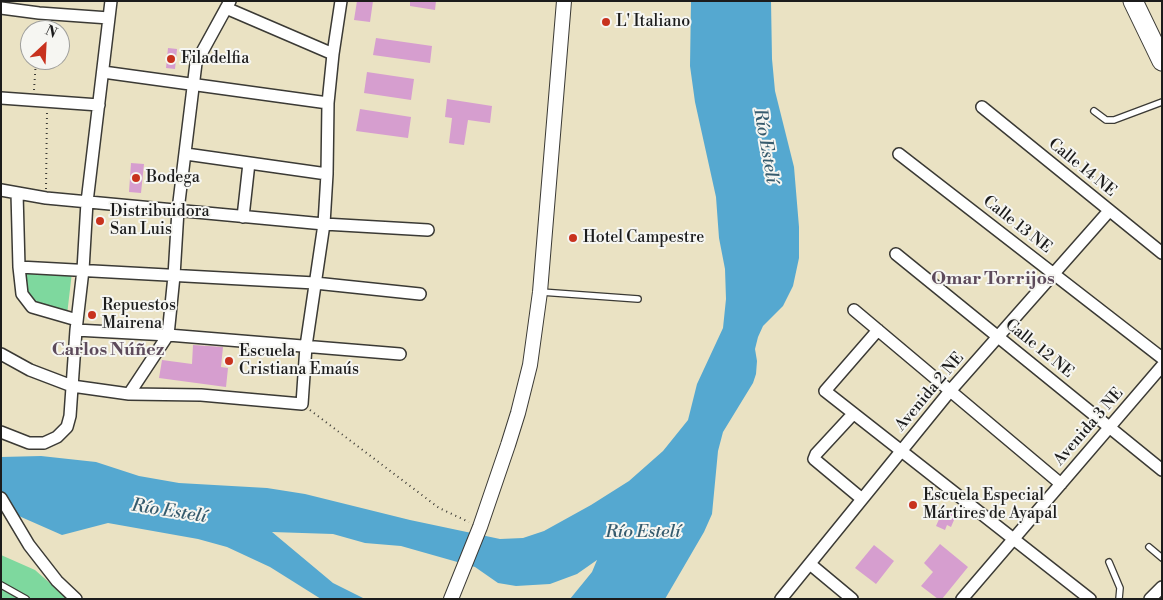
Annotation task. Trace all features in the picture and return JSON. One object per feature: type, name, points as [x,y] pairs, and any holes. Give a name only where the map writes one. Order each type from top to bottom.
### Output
[{"type":"highway","points":[[1133,1],[1161,53]]},
{"type":"street","points":[[1,432],[29,443],[44,443],[57,437],[66,427],[70,416],[87,202],[111,1]]},
{"type":"street","points":[[1,354],[30,370],[72,386],[129,394],[201,395],[302,404],[306,346],[324,224],[328,103],[341,1]]},
{"type":"street","points":[[452,597],[480,527],[526,386],[530,365],[540,292],[564,1]]},
{"type":"street","points":[[129,394],[168,335],[178,210],[196,63],[228,5],[333,54]]},
{"type":"street","points":[[1,8],[109,18]]},
{"type":"street","points":[[103,72],[328,103]]},
{"type":"street","points":[[1,98],[99,105]]},
{"type":"street","name":"Calle 14 NE","points":[[982,107],[1162,254]]},
{"type":"street","points":[[186,154],[327,174]]},
{"type":"street","name":"Calle 13 NE","points":[[899,154],[1162,358]]},
{"type":"street","points":[[244,217],[249,163]]},
{"type":"street","points":[[1,190],[46,198],[244,217],[428,230]]},
{"type":"street","points":[[17,193],[19,267],[22,294],[32,307],[77,325],[168,335],[400,354]]},
{"type":"street","name":"Avenida 2 NE","points":[[781,599],[950,391],[1109,211]]},
{"type":"street","name":"Calle 12 NE","points":[[896,254],[1162,470]]},
{"type":"street","points":[[19,267],[315,284],[420,294]]},
{"type":"street","points":[[854,310],[1061,484]]},
{"type":"street","points":[[878,330],[825,391],[1090,599]]},
{"type":"street","name":"Avenida 3 NE","points":[[965,598],[1013,538],[1162,366]]},
{"type":"street","points":[[853,414],[816,454],[814,459],[862,499]]},
{"type":"street","points":[[1,498],[30,545],[56,580],[76,599]]},
{"type":"street","points":[[810,564],[852,599]]},
{"type":"street","points":[[1150,599],[1162,587]]},
{"type":"lane","points":[[1094,111],[1106,120],[1114,120],[1162,102]]},
{"type":"lane","points":[[540,292],[638,299]]},
{"type":"lane","points":[[1148,547],[1162,558]]},
{"type":"lane","points":[[1109,562],[1120,588],[1119,599]]},
{"type":"lane","points":[[1,585],[26,599]]},
{"type":"path","points":[[34,100],[36,70]]},
{"type":"path","points":[[46,198],[48,101]]},
{"type":"path","points":[[302,404],[439,508],[480,527]]},
{"type":"green space","points":[[24,270],[72,272],[67,315],[39,305],[29,298],[24,285]]},
{"type":"green space","points":[[1,555],[35,570],[68,599],[1,599]]},
{"type":"water","name":"Río Estelí","points":[[691,1],[771,1],[772,59],[775,91],[794,167],[799,227],[799,258],[793,286],[783,306],[763,326],[758,337],[755,349],[757,361],[756,374],[753,383],[723,432],[718,451],[712,514],[704,532],[665,599],[570,599],[592,572],[597,560],[577,574],[550,584],[516,586],[498,583],[475,567],[401,546],[365,543],[333,534],[272,532],[333,583],[365,599],[321,599],[270,567],[227,547],[198,539],[108,523],[62,535],[12,513],[1,504],[1,457],[41,456],[96,462],[139,476],[179,483],[267,488],[305,494],[410,520],[500,539],[523,538],[544,531],[629,481],[663,451],[688,420],[697,384],[723,328],[726,299],[725,269],[719,238],[716,197],[695,102],[690,66]]},
{"type":"building","points":[[357,1],[373,1],[370,22],[354,20]]},
{"type":"building","points":[[410,1],[436,1],[435,10],[410,6]]},
{"type":"building","points":[[376,38],[432,46],[430,63],[373,55]]},
{"type":"building","name":"Filadelfia","points":[[168,48],[177,49],[175,69],[166,68]]},
{"type":"building","points":[[367,72],[414,79],[411,100],[364,93]]},
{"type":"building","points":[[447,99],[492,106],[490,123],[468,120],[464,145],[449,143],[452,118],[445,117]]},
{"type":"building","points":[[360,109],[411,117],[408,138],[356,131]]},
{"type":"building","name":"Bodega","points":[[131,163],[144,164],[141,193],[129,192]]},
{"type":"building","points":[[193,345],[223,347],[221,367],[228,368],[226,387],[159,378],[162,360],[192,364]]},
{"type":"building","points":[[944,508],[957,513],[951,527],[947,525],[945,530],[936,526]]},
{"type":"building","points":[[940,544],[968,567],[942,599],[938,599],[921,586],[933,572],[924,563]]},
{"type":"building","points":[[874,545],[894,561],[876,584],[855,568]]},
{"type":"place","name":"L' Italiano","points":[[606,22]]},
{"type":"place","name":"Filadelfia","points":[[171,59]]},
{"type":"place","name":"Bodega","points":[[136,178]]},
{"type":"place","name":"Distribuidora San Luis","points":[[100,221]]},
{"type":"place","name":"Hotel Campestre","points":[[573,238]]},
{"type":"place","name":"Repuestos Mairena","points":[[92,315]]},
{"type":"place","name":"Escuela Cristiana Emaús","points":[[229,361]]},
{"type":"place","name":"Escuela Especial Mártires de Ayapal","points":[[913,505]]},
{"type":"district","name":"Omar Torrijos","points":[[993,280]]},
{"type":"district","name":"Carlos Núñez","points":[[108,351]]}]
